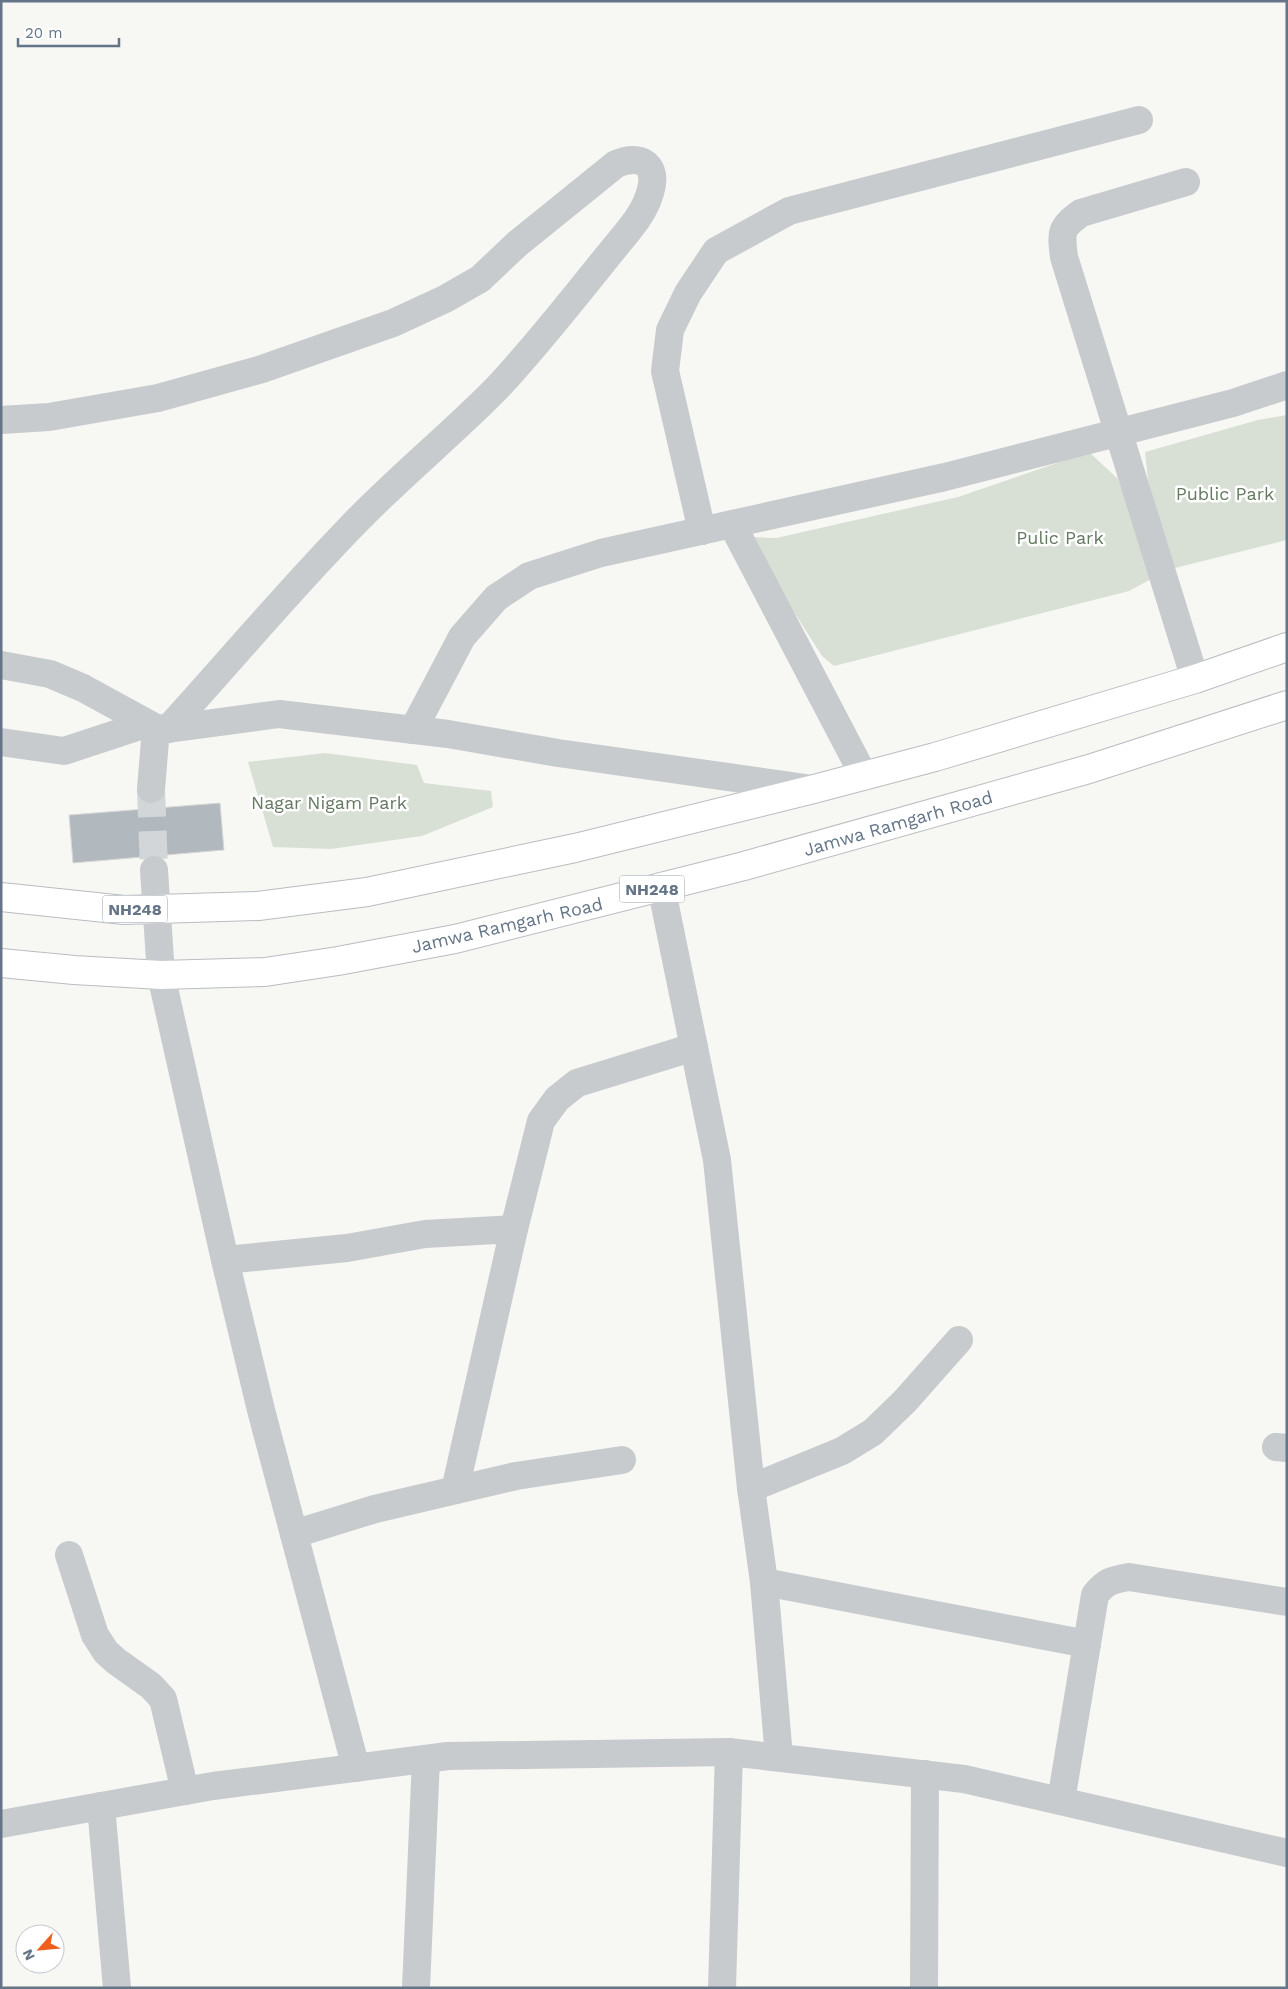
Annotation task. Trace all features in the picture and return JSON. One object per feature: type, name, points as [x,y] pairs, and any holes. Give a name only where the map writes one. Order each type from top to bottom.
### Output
[{"type":"highway","name":"NH248","points":[[1,897],[124,910],[258,906],[366,892],[575,848],[864,776],[935,757],[1195,679],[1287,647]]},
{"type":"highway","name":"Jamwa Ramgarh Road","points":[[1,963],[74,970],[161,975],[265,972],[338,961],[455,939],[596,905],[661,886],[744,866],[1089,769],[1287,705]]},
{"type":"street","points":[[702,531],[665,371],[670,330],[688,293],[716,251],[789,211],[1139,120]]},
{"type":"street","points":[[1,420],[49,417],[158,398],[262,369],[393,323],[446,299],[480,279],[517,244],[616,164],[628,159],[639,159],[647,165],[652,175],[651,192],[640,216],[497,387],[349,528],[157,727],[151,789]]},
{"type":"street","points":[[1186,182],[1081,213],[1067,223],[1062,238],[1064,257],[1195,679]]},
{"type":"street","points":[[413,730],[462,637],[496,598],[529,576],[600,553],[945,477],[1233,403],[1287,385]]},
{"type":"street","points":[[732,524],[864,776]]},
{"type":"street","points":[[1,665],[50,674],[83,688],[157,727]]},
{"type":"street","points":[[1,742],[64,751],[157,727],[279,714],[413,730],[558,753],[814,789]]},
{"type":"street","points":[[154,870],[161,975],[225,1260],[261,1410],[356,1768]]},
{"type":"street","points":[[661,886],[717,1160],[751,1488],[764,1582],[779,1757]]},
{"type":"street","points":[[455,1490],[514,1228],[541,1121],[557,1099],[577,1083],[694,1047]]},
{"type":"street","points":[[225,1260],[347,1248],[425,1234],[514,1228]]},
{"type":"street","points":[[751,1488],[842,1451],[873,1432],[905,1401],[958,1340]]},
{"type":"street","points":[[294,1534],[374,1509],[516,1476],[622,1460]]},
{"type":"street","points":[[69,1556],[95,1635],[106,1652],[151,1686],[163,1699],[185,1791]]},
{"type":"street","points":[[1061,1800],[1095,1595],[1102,1585],[1113,1580],[1129,1577],[1287,1602]]},
{"type":"street","points":[[764,1582],[1087,1644]]},
{"type":"street","points":[[722,1988],[729,1752]]},
{"type":"street","points":[[1,1824],[213,1786],[426,1759],[458,1756],[729,1752],[964,1779],[1287,1852]]},
{"type":"street","points":[[416,1988],[426,1759]]},
{"type":"street","points":[[924,1988],[925,1774]]},
{"type":"street","points":[[101,1806],[117,1988]]},
{"type":"green space","name":"Public Park","points":[[1287,415],[1287,540],[1171,569],[1148,479],[1145,452],[1258,420]]},
{"type":"green space","name":"Pulic Park","points":[[1089,452],[1118,479],[1153,578],[1129,591],[834,666],[822,656],[757,554],[752,537],[776,538],[958,497]]},
{"type":"green space","name":"Nagar Nigam Park","points":[[325,753],[417,765],[424,783],[491,791],[493,807],[422,836],[331,849],[273,847],[248,762]]},
{"type":"building","points":[[220,803],[224,850],[73,863],[69,815]]},
{"type":"tunnel","points":[[151,789],[154,870]]}]
